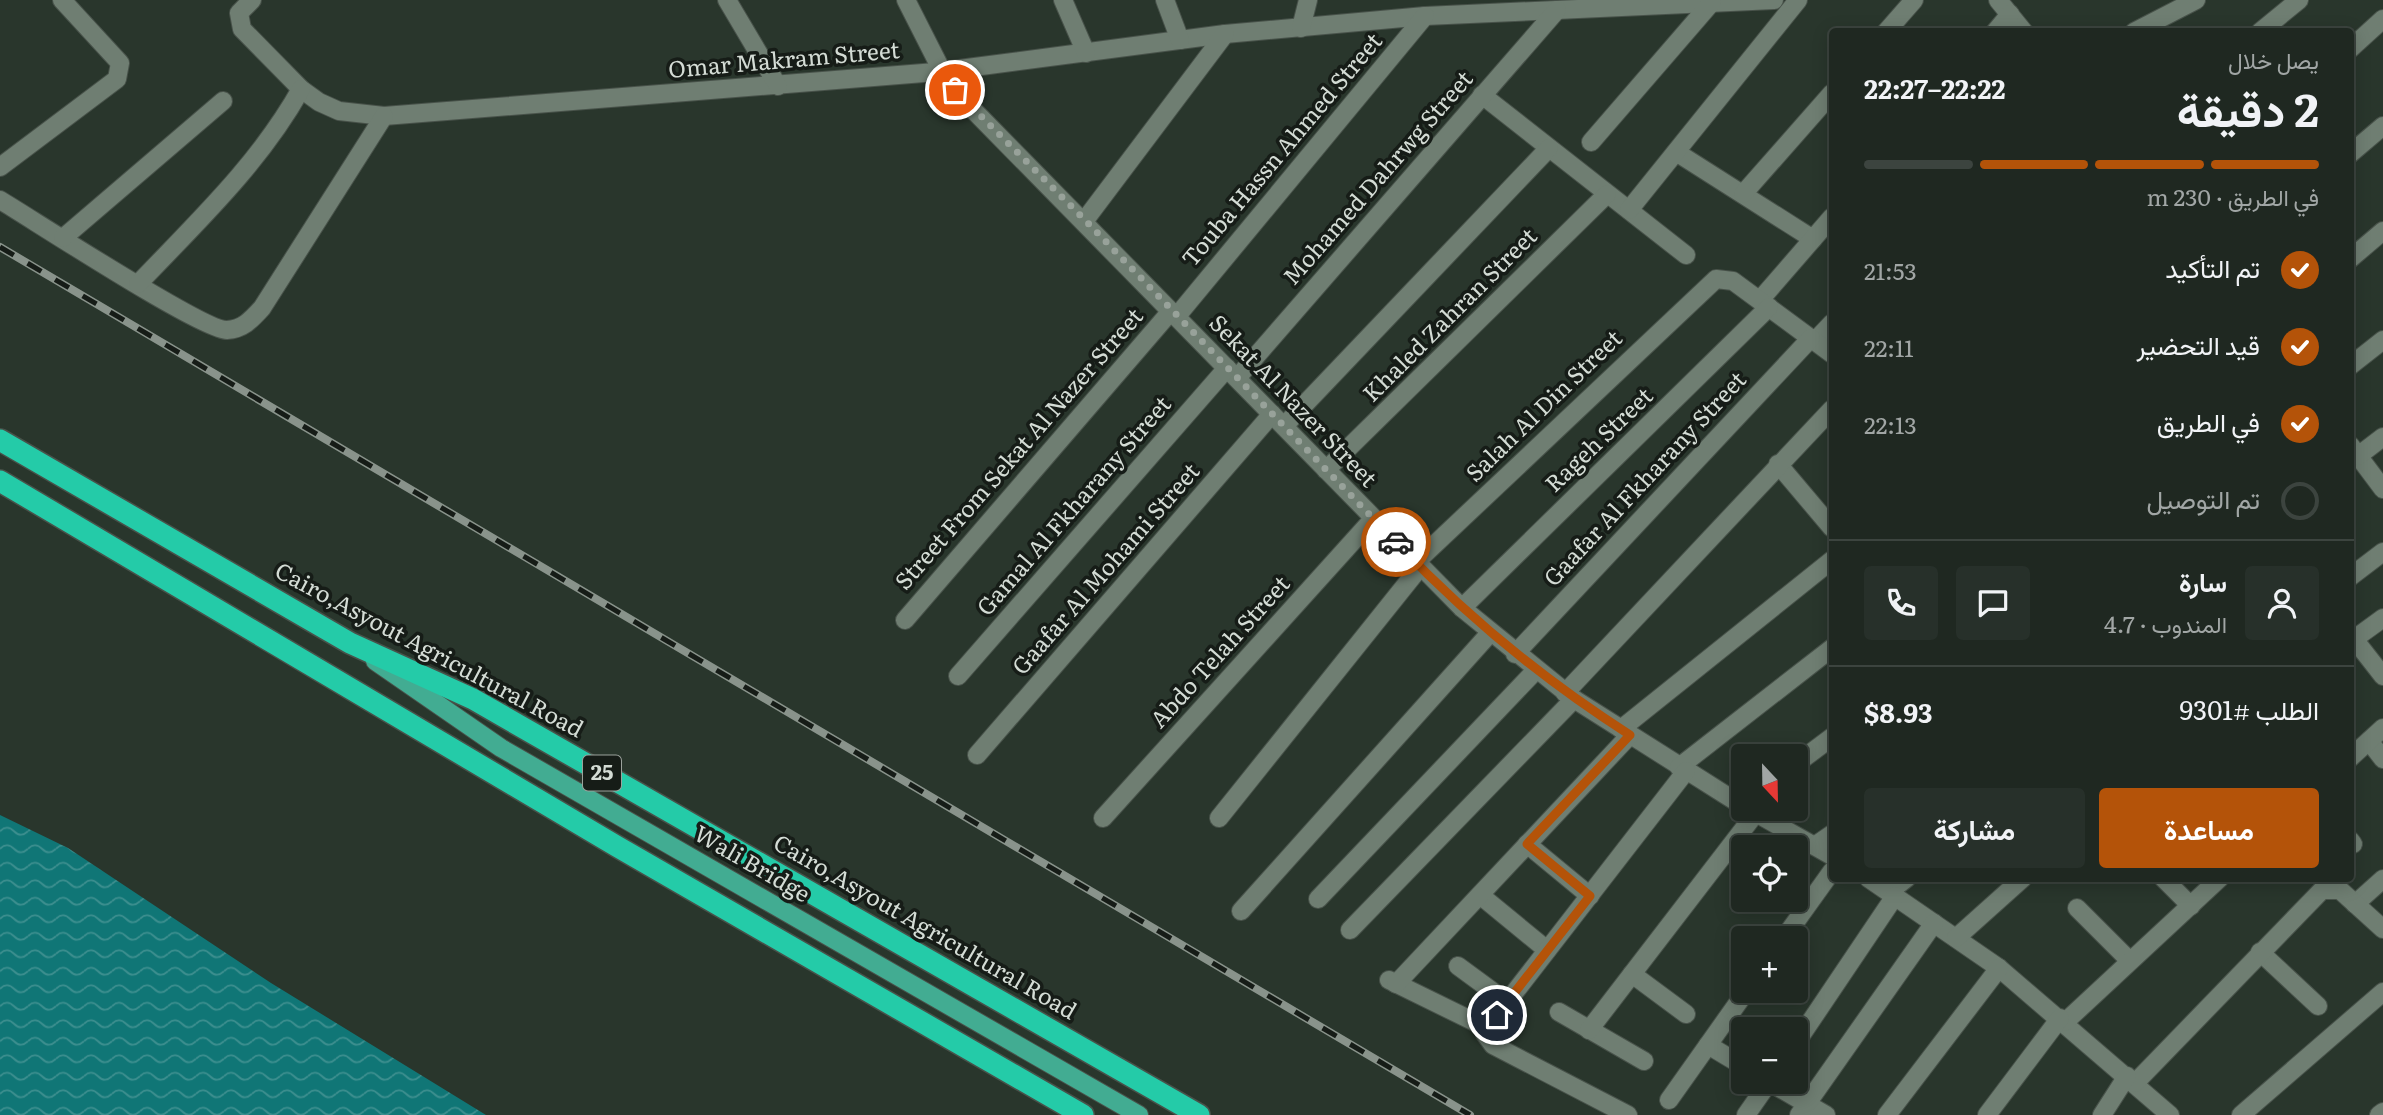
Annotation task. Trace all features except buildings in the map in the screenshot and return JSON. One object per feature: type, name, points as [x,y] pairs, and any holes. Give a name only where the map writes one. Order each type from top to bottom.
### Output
[{"type":"highway","name":"Cairo,Asyout Agricultural Road","points":[[0,440],[350,643],[473,699],[1199,1115]]},
{"type":"highway","name":"25","points":[[0,481],[630,854],[1083,1115]]},
{"type":"main road","name":"Wali Bridge","points":[[350,643],[458,722],[501,748],[1139,1115]]},
{"type":"street","points":[[0,167],[117,79],[121,72],[120,63],[62,0]]},
{"type":"street","name":"Omar Makram Street","points":[[252,0],[240,13],[242,30],[301,89],[319,102],[339,111],[384,116],[939,71],[1225,34],[1428,15],[1774,0]]},
{"type":"street","points":[[727,0],[778,86]]},
{"type":"street","name":"Sekat Al Nazer Street","points":[[906,0],[939,71],[1462,608],[1569,696],[1731,798]]},
{"type":"street","points":[[1063,0],[1086,53]]},
{"type":"street","points":[[1164,0],[1180,40]]},
{"type":"street","points":[[1301,28],[1308,0]]},
{"type":"street","name":"Touba Hassn Ahmed Street","points":[[1174,313],[1443,0]]},
{"type":"street","points":[[1629,210],[1798,0]]},
{"type":"street","points":[[1890,28],[1914,0]]},
{"type":"street","points":[[1998,0],[2021,28]]},
{"type":"street","points":[[2142,28],[2196,0]]},
{"type":"street","points":[[2265,28],[2299,0]]},
{"type":"street","points":[[1591,142],[1712,2]]},
{"type":"street","name":"Mohamed Dahrwg Street","points":[[1232,373],[1557,10]]},
{"type":"street","points":[[1998,28],[2010,14]]},
{"type":"street","points":[[2354,45],[2383,19]]},
{"type":"street","points":[[1085,220],[1225,34]]},
{"type":"street","points":[[138,284],[251,165],[270,141],[301,89]]},
{"type":"street","points":[[1482,95],[1686,255]]},
{"type":"street","points":[[1743,194],[1829,96]]},
{"type":"street","points":[[63,238],[223,101]]},
{"type":"street","points":[[0,200],[138,284],[225,330],[246,325],[262,309],[384,116]]},
{"type":"street","points":[[2354,151],[2383,126]]},
{"type":"street","name":"Gaafar Al Mohami Street","points":[[977,755],[1278,420],[1549,148]]},
{"type":"street","points":[[1676,152],[1813,239]]},
{"type":"street","name":"Khaled Zahran Street","points":[[1326,470],[1607,194]]},
{"type":"street","name":"Rageh Street","points":[[1462,608],[1765,303],[1829,220]]},
{"type":"street","points":[[2354,255],[2383,231]]},
{"type":"street","name":"Salah Al Din Street","points":[[1219,818],[1418,565],[1707,284],[1725,278],[1765,303]]},
{"type":"street","points":[[1765,303],[1829,352]]},
{"type":"street","name":"Street From Sekat Al Nazer Street","points":[[905,620],[1174,313]]},
{"type":"street","name":"Gaafar Al Fkharany Street","points":[[1515,654],[1813,339],[1829,326]]},
{"type":"street","points":[[2354,363],[2383,340]]},
{"type":"street","name":"Gamal Al Fkharany Street","points":[[958,676],[1232,373]]},
{"type":"street","points":[[1350,930],[1569,696],[1778,464],[1829,412]]},
{"type":"street","points":[[2383,437],[2355,456],[2383,489]]},
{"type":"street","points":[[1778,464],[1829,524]]},
{"type":"street","name":"Abdo Telah Street","points":[[1103,818],[1373,519]]},
{"type":"street","points":[[2354,574],[2383,552]]},
{"type":"street","points":[[1487,1028],[1393,982],[1480,895],[1626,732],[1829,563]]},
{"type":"street","points":[[2354,640],[2383,618]]},
{"type":"street","points":[[1241,911],[1490,633]]},
{"type":"street","points":[[2354,643],[2383,676]]},
{"type":"street","points":[[1628,1115],[1493,1045],[1485,1034],[1487,1028],[1590,896],[1682,769],[1829,650]]},
{"type":"street","points":[[1318,900],[1536,670]]},
{"type":"street","points":[[2354,754],[2383,728]]},
{"type":"street","points":[[1808,755],[1829,739]]},
{"type":"street","points":[[2369,741],[2383,759]]},
{"type":"street","points":[[1589,1030],[1632,974],[1736,821]]},
{"type":"street","name":"Sekat Al Nazer Street","points":[[1772,821],[1829,854]]},
{"type":"street","points":[[1816,845],[1829,836]]},
{"type":"street","points":[[1527,844],[1590,896]]},
{"type":"street","points":[[1793,926],[1829,875]]},
{"type":"street","points":[[2351,901],[2383,879]]},
{"type":"street","points":[[1874,882],[1998,968],[2170,1115]]},
{"type":"street","points":[[1808,1024],[1892,894],[1903,882]]},
{"type":"street","points":[[1956,938],[2019,882]]},
{"type":"street","points":[[2168,882],[2190,906]]},
{"type":"street","points":[[1987,1115],[2062,1020],[2216,882]]},
{"type":"street","points":[[2102,1115],[2131,1079],[2322,890],[2340,890],[2383,929]]},
{"type":"street","points":[[1480,895],[1547,950]]},
{"type":"street","points":[[2077,908],[2130,961]]},
{"type":"street","points":[[1802,1109],[1934,923]]},
{"type":"street","points":[[2260,952],[2318,1006]]},
{"type":"street","points":[[1458,966],[1507,1002]]},
{"type":"street","points":[[1887,1115],[1998,968]]},
{"type":"street","points":[[1632,974],[1686,1014]]},
{"type":"street","points":[[2241,1115],[2383,992]]},
{"type":"street","points":[[1669,1101],[1738,1003]]},
{"type":"street","points":[[1559,1012],[1644,1061]]},
{"type":"street","points":[[1708,1045],[1731,1059]]},
{"type":"street","points":[[1746,1115],[1761,1094]]},
{"type":"street","points":[[1784,1094],[1802,1109],[1826,1115]]},
{"type":"water","points":[[0,815],[68,848],[271,983],[486,1115],[0,1115]]},
{"type":"railway","points":[[0,247],[1470,1115]]},
{"type":"way so far","points":[[955,90],[1085,220],[1396,542]]},
{"type":"route","points":[[1396,542],[1462,608],[1515,654],[1574,699],[1630,735],[1527,844],[1590,896],[1497,1015]]}]
